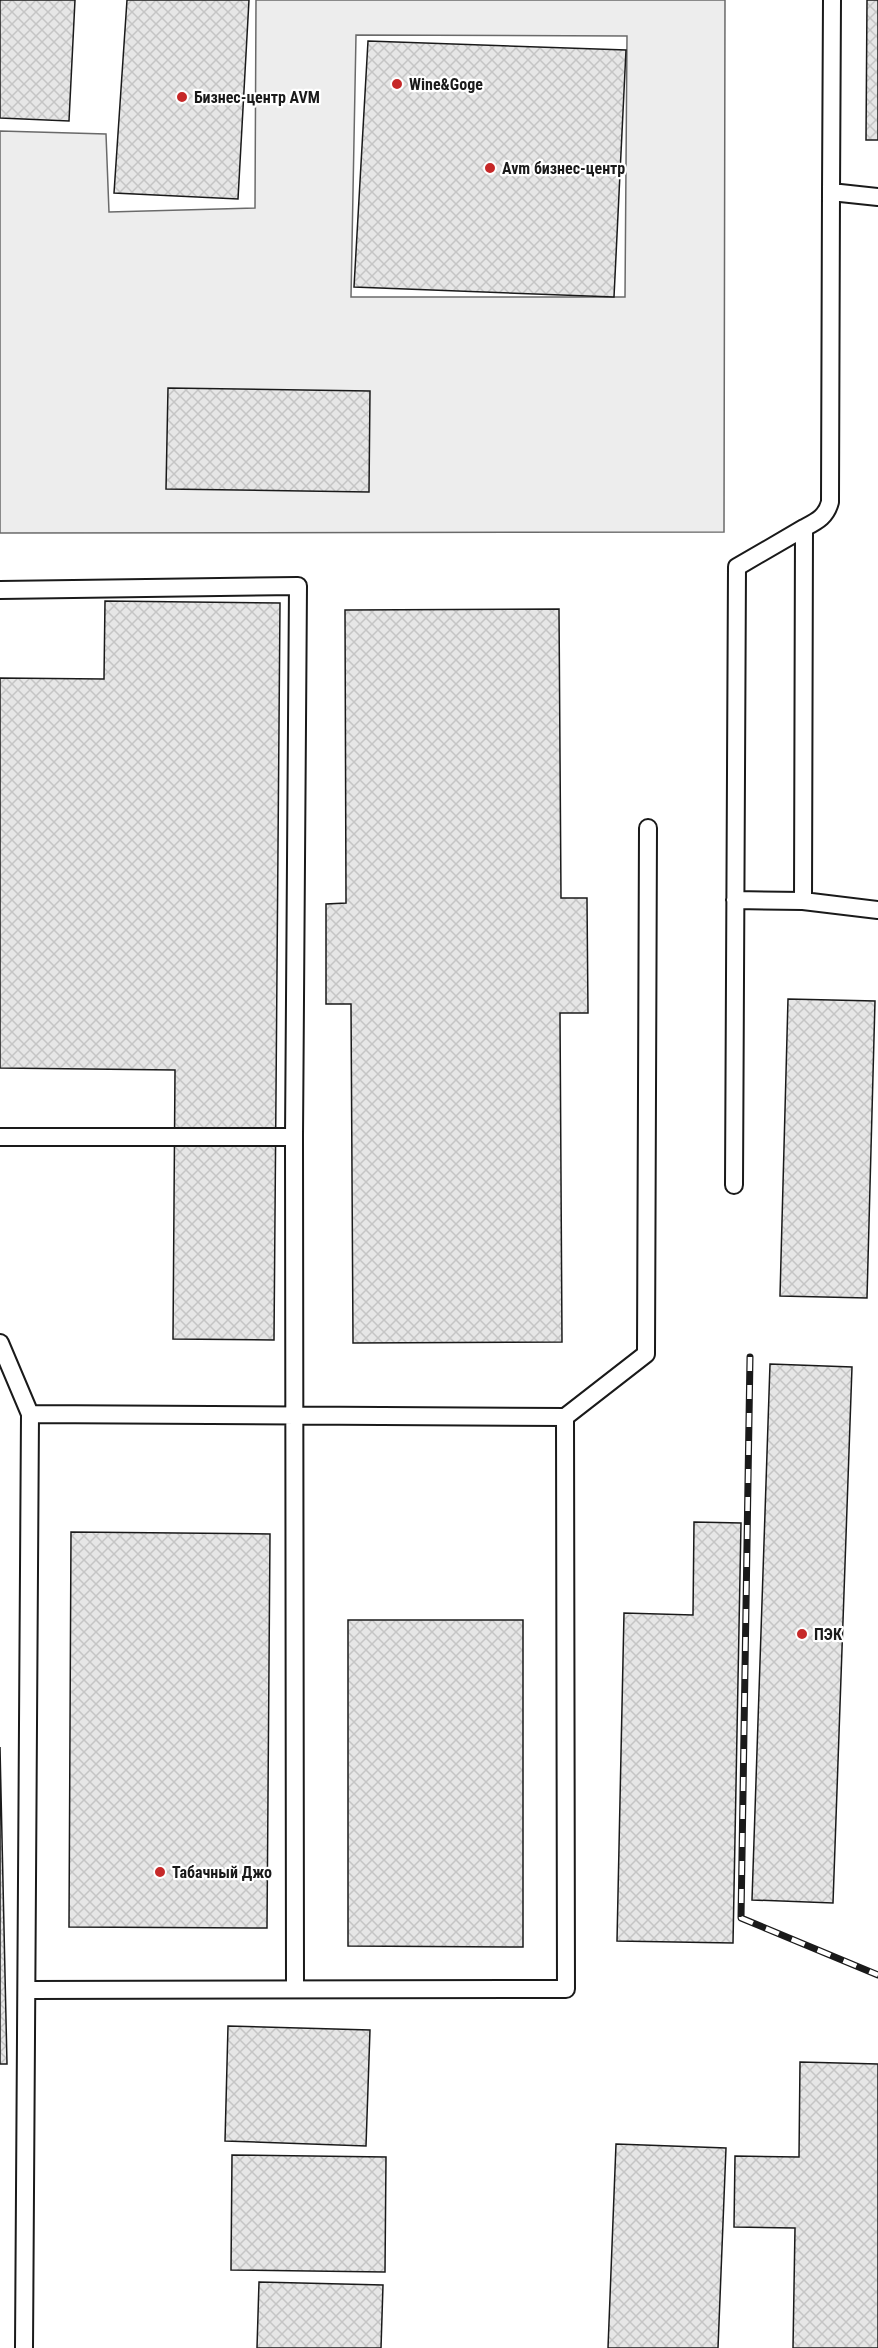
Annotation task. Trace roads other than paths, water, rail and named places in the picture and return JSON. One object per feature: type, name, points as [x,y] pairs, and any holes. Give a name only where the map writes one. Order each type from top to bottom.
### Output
[{"type":"lane","points":[[734,1185],[737,567],[819,520],[827,512],[830,502],[831,0]]},
{"type":"lane","points":[[831,192],[878,197]]},
{"type":"lane","points":[[803,901],[804,528]]},
{"type":"lane","points":[[0,590],[298,586],[294,1137],[295,1989]]},
{"type":"lane","points":[[30,1414],[565,1417],[646,1354],[648,828]]},
{"type":"lane","points":[[735,900],[803,901],[878,910]]},
{"type":"lane","points":[[0,1137],[294,1137]]},
{"type":"lane","points":[[0,1343],[30,1414],[24,2348]]},
{"type":"lane","points":[[28,1990],[566,1989],[565,1417]]},
{"type":"railway","points":[[750,1357],[741,1918],[878,1975]]},
{"type":"place","name":"Wine&Goge","points":[[397,84]]},
{"type":"place","name":"Бизнес-центр AVM","points":[[182,97]]},
{"type":"place","name":"Avm бизнес-центр","points":[[490,168]]},
{"type":"place","name":"ПЭК","points":[[802,1634]]},
{"type":"place","name":"Табачный Джо","points":[[160,1872]]}]
